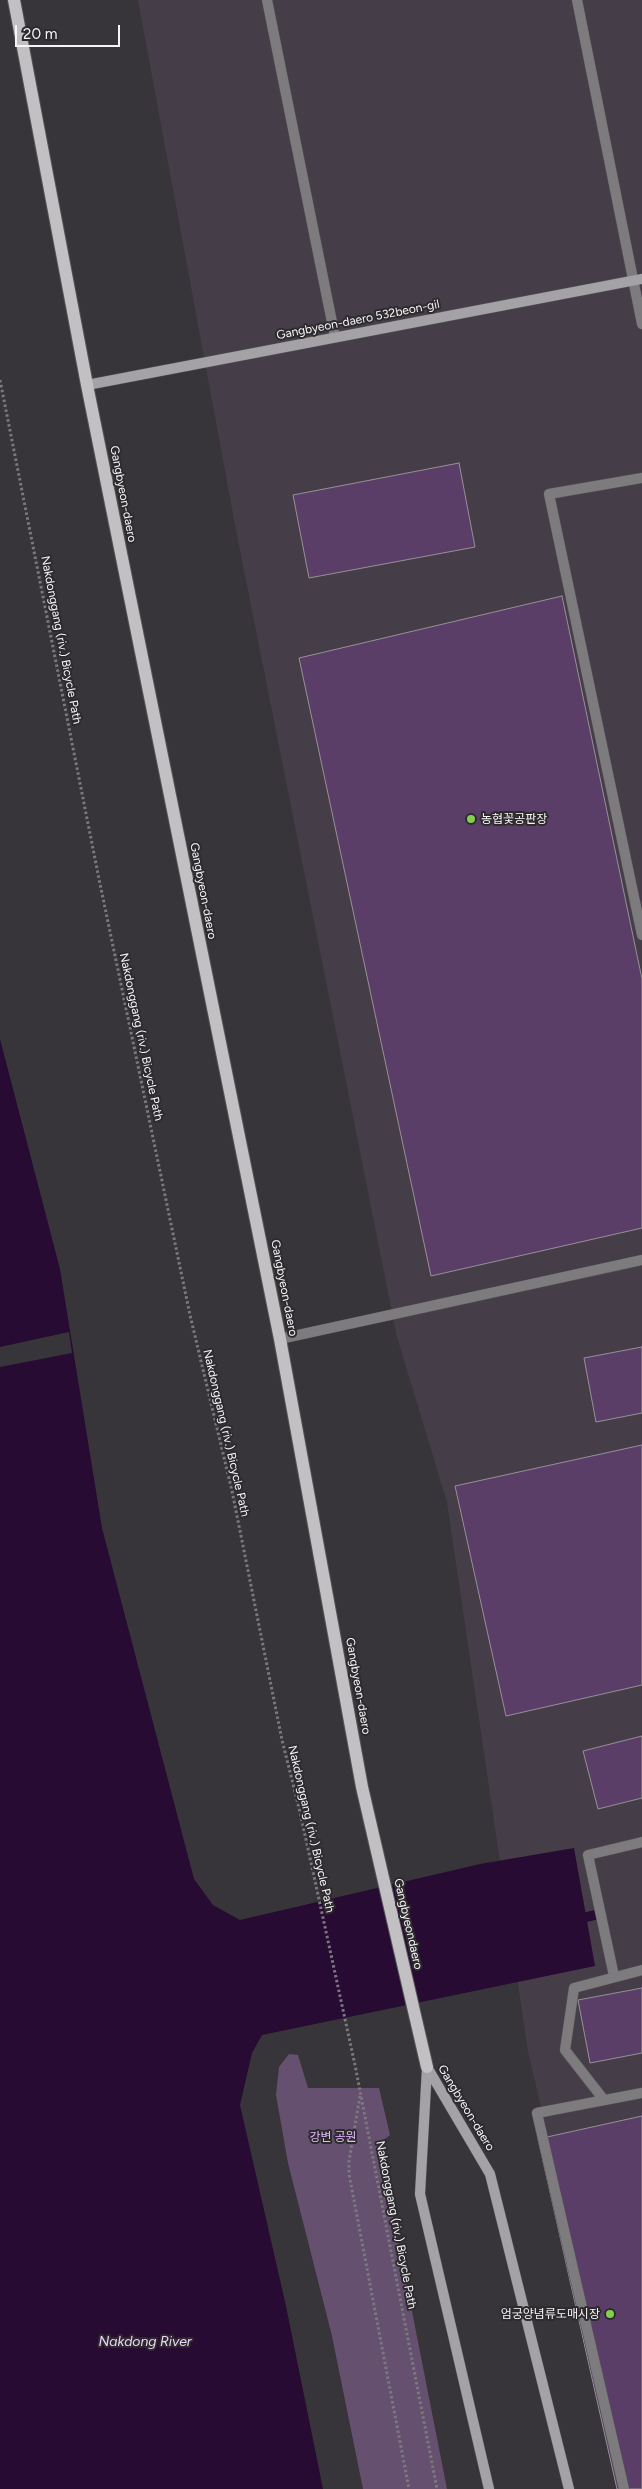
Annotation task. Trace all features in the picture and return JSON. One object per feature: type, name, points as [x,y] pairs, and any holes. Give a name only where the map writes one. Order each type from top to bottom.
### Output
[{"type":"main road","name":"Gangbyeon-daero","points":[[14,0],[87,385],[280,1339],[362,1787]]},
{"type":"main road","name":"Gangbyeon-daero 532beon-gil","points":[[87,385],[638,280]]},
{"type":"main road","name":"Gangbyeondaero","points":[[362,1787],[427,2067]]},
{"type":"main road","name":"Gangbyeon-daero","points":[[427,2067],[420,2194],[489,2489]]},
{"type":"main road","name":"Gangbyeon-daero","points":[[427,2067],[490,2174],[569,2489]]},
{"type":"street","points":[[267,0],[335,337]]},
{"type":"street","points":[[577,0],[638,280],[642,324]]},
{"type":"street","points":[[642,478],[549,494],[642,935]]},
{"type":"street","points":[[280,1339],[642,1260]]},
{"type":"street","points":[[614,1976],[588,1855],[642,1842]]},
{"type":"street","points":[[604,2100],[565,2050],[574,1988],[642,1970]]},
{"type":"street","points":[[624,2489],[538,2113],[642,2092]]},
{"type":"path","name":"Nakdonggang (riv.) Bicycle Path","points":[[0,380],[100,888],[190,1315],[232,1492],[282,1740],[300,1812],[355,2065],[437,2489]]},
{"type":"path","points":[[361,2094],[349,2161],[349,2174],[409,2489]]},
{"type":"shaded area","points":[[138,0],[642,0],[642,2489],[630,2489],[528,2051],[447,1502],[397,1337],[236,530]]},
{"type":"green space","name":"강변 공원","points":[[289,2054],[298,2055],[308,2088],[379,2088],[390,2135],[381,2142],[380,2149],[447,2489],[363,2489],[332,2336],[288,2163],[276,2095],[279,2067]]},
{"type":"water","name":"Nakdong River","points":[[0,1039],[60,1269],[102,1528],[194,1879],[213,1905],[240,1920],[480,1864],[574,1848],[595,1966],[262,2035],[252,2053],[240,2105],[286,2306],[323,2489],[0,2489]]},
{"type":"pier","points":[[69,1332],[72,1353],[0,1367],[0,1347]]},
{"type":"building","points":[[459,463],[475,547],[309,578],[293,495]]},
{"type":"building","name":"농협꽃공판장","points":[[562,596],[642,979],[642,1228],[431,1276],[299,658]]},
{"type":"building","points":[[642,1347],[642,1413],[596,1422],[584,1358]]},
{"type":"building","points":[[642,1445],[642,1685],[506,1716],[455,1486]]},
{"type":"building","points":[[642,1736],[642,1798],[598,1809],[583,1751]]},
{"type":"building","points":[[642,1988],[642,2053],[590,2063],[578,2000]]},
{"type":"building","name":"엄궁양념류도매시장","points":[[642,2116],[642,2489],[617,2489],[538,2139]]},
{"type":"waterway","points":[[574,1920],[595,1915]]},
{"type":"place","name":"농협꽃공판장","points":[[471,819]]},
{"type":"place","name":"엄궁양념류도매시장","points":[[610,2314]]}]
